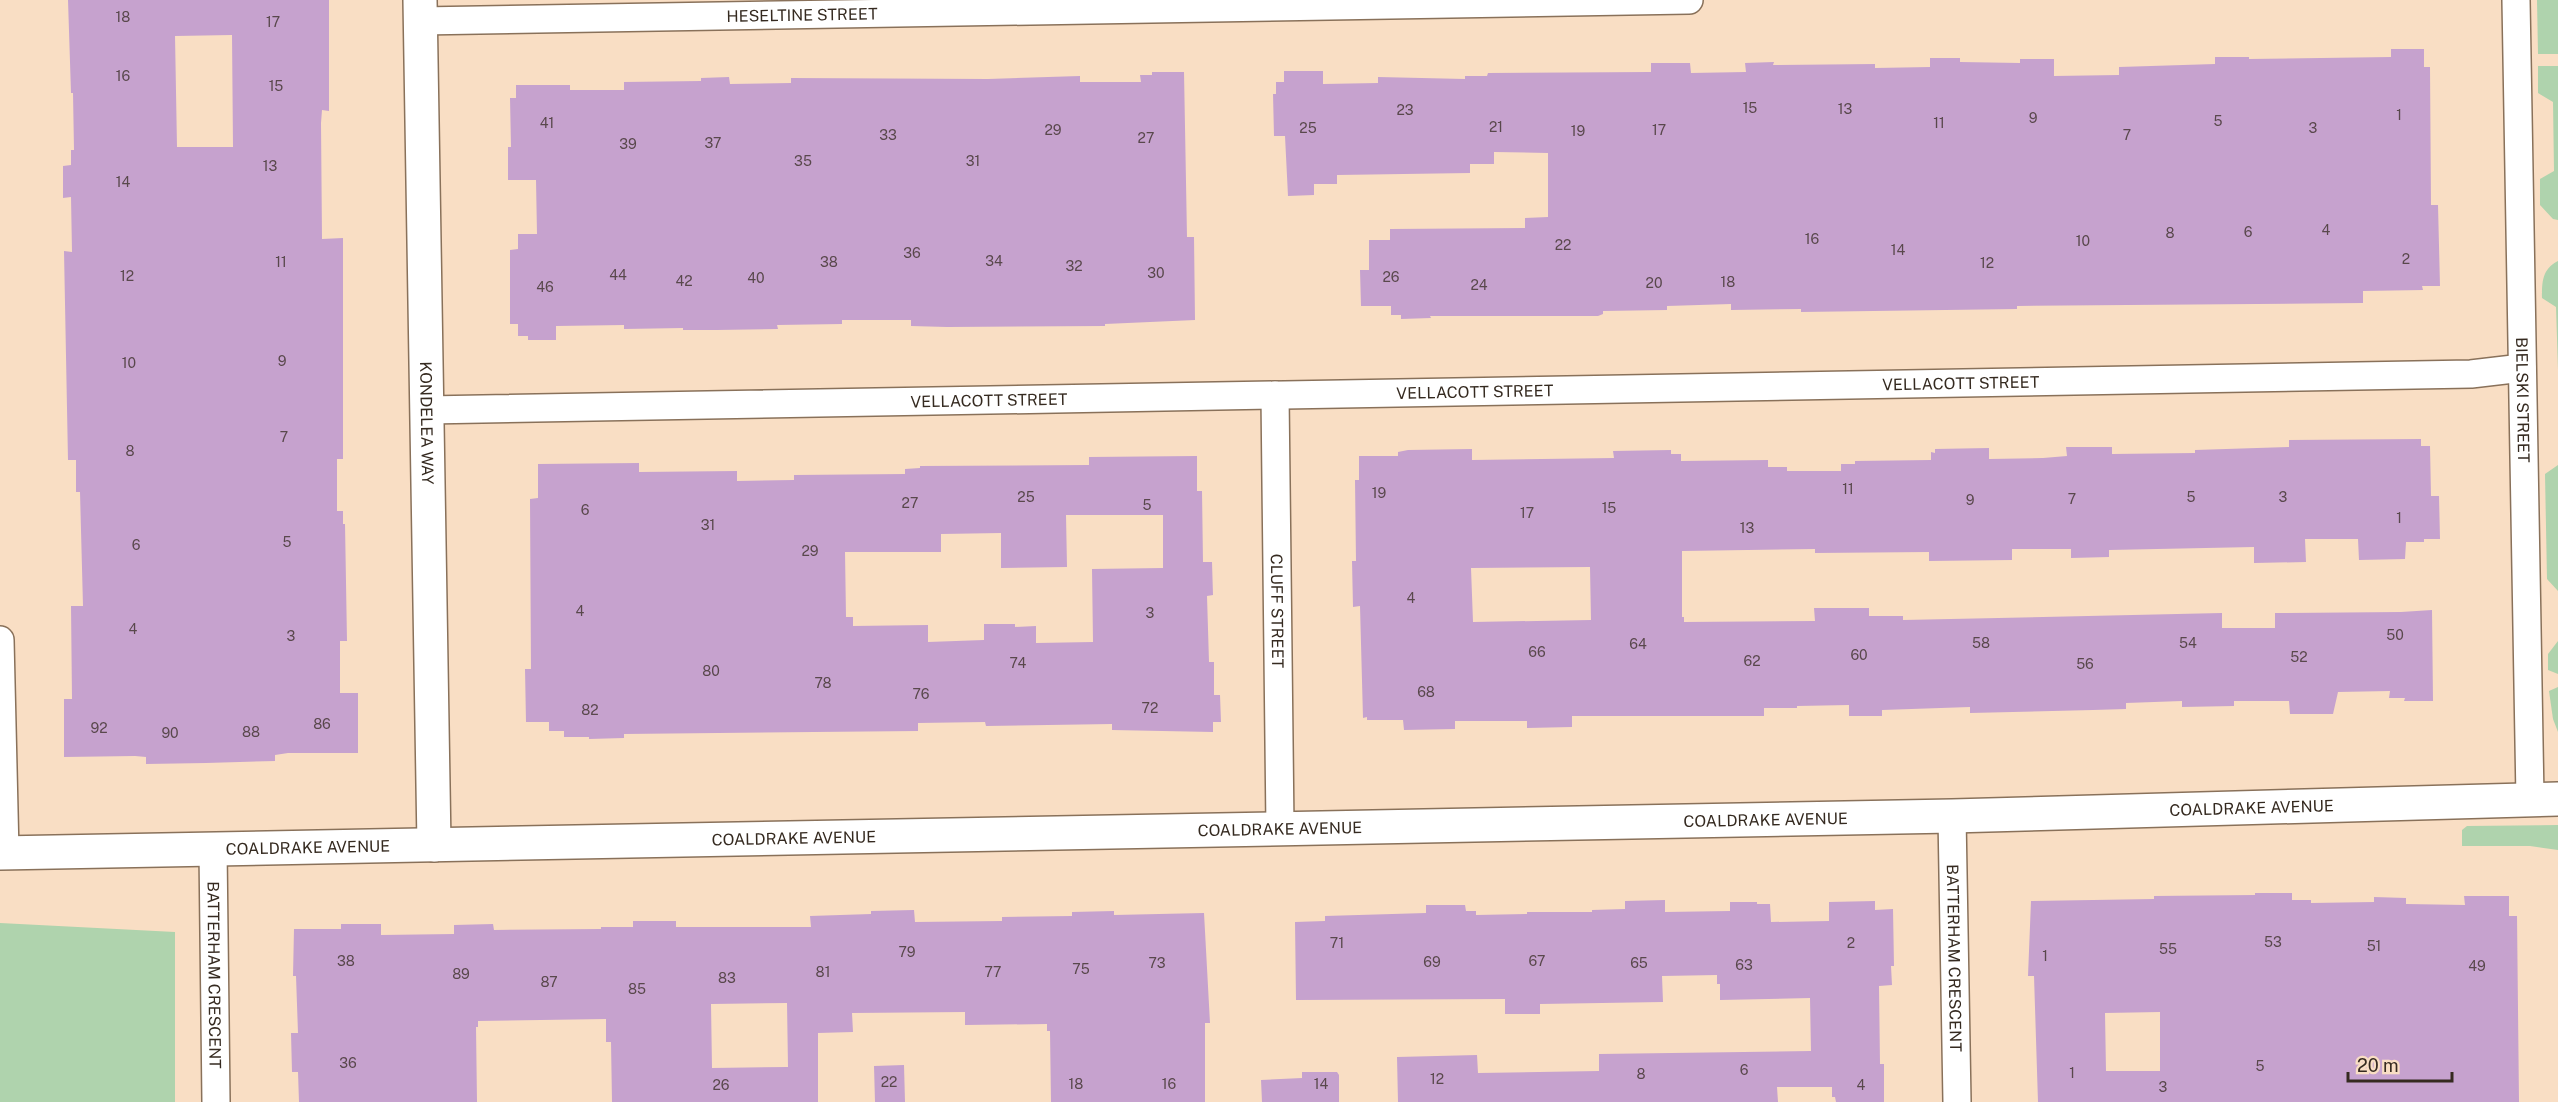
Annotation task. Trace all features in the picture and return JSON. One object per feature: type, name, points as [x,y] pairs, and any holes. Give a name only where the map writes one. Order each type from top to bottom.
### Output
[{"type":"street","name":"HESELTINE STREET","points":[[420,11],[1689,0]]},
{"type":"street","name":"BIELSKI STREET","points":[[2516,0],[2522,368],[2544,799]]},
{"type":"street","name":"KONDELEA WAY","points":[[420,11],[434,845]]},
{"type":"street","name":"VELLACOTT STREET","points":[[427,410],[2471,374],[2522,368]]},
{"type":"street","name":"CLUFF STREET","points":[[1275,395],[1280,828]]},
{"type":"street","points":[[0,640],[3,853]]},
{"type":"street","name":"COALDRAKE AVENUE","points":[[3,853],[1952,816],[2544,799]]},
{"type":"street","name":"BATTERHAM CRESCENT","points":[[1952,816],[1957,1102]]},
{"type":"street","name":"BATTERHAM CRESCENT","points":[[213,849],[216,1102]]},
{"type":"green space","points":[[2537,0],[2558,0],[2558,54],[2538,54]]},
{"type":"green space","points":[[2538,66],[2558,66],[2558,220],[2553,219],[2540,205],[2540,179],[2554,171],[2553,102],[2538,93]]},
{"type":"green space","points":[[2558,261],[2558,370],[2556,307],[2542,298],[2546,272]]},
{"type":"green space","points":[[2558,465],[2558,591],[2547,579],[2545,474]]},
{"type":"green space","points":[[2558,641],[2558,674],[2548,670],[2548,654]]},
{"type":"green space","points":[[2558,687],[2558,732],[2553,719],[2549,691]]},
{"type":"green space","points":[[2558,825],[2558,850],[2530,846],[2462,846],[2462,830],[2467,826]]},
{"type":"green space","points":[[0,923],[175,932],[175,1102],[0,1102]]},
{"type":"building","points":[[68,0],[329,0],[329,111],[322,110],[321,123],[322,239],[343,238],[343,459],[337,459],[337,511],[343,511],[343,524],[345,524],[347,641],[340,641],[340,693],[358,693],[358,753],[288,753],[275,755],[275,761],[146,764],[146,757],[135,756],[64,757],[64,699],[72,699],[71,606],[83,606],[80,492],[76,492],[76,460],[68,460],[64,251],[72,252],[71,197],[63,198],[63,166],[71,165],[71,150],[74,150],[73,93],[71,93]],"holes":[[[232,35],[233,147],[177,147],[175,36]]]},
{"type":"building","points":[[2391,49],[2424,49],[2424,67],[2430,67],[2431,205],[2438,205],[2440,286],[2422,286],[2423,290],[2363,291],[2363,303],[2017,306],[2017,309],[1801,312],[1801,309],[1731,310],[1731,304],[1667,306],[1667,310],[1603,311],[1603,314],[1598,316],[1430,316],[1431,318],[1401,319],[1401,315],[1391,315],[1391,306],[1361,306],[1360,270],[1369,270],[1369,240],[1390,240],[1390,229],[1525,228],[1525,218],[1548,217],[1548,153],[1494,152],[1494,164],[1470,164],[1470,173],[1337,175],[1337,184],[1314,184],[1314,195],[1288,196],[1285,136],[1274,136],[1273,94],[1276,94],[1276,82],[1284,82],[1284,71],[1323,71],[1323,84],[1378,83],[1378,77],[1465,79],[1465,76],[1487,76],[1488,73],[1651,72],[1651,63],[1690,63],[1691,73],[1746,72],[1745,63],[1774,62],[1773,65],[1875,64],[1875,68],[1930,67],[1930,58],[1960,58],[1960,62],[2020,63],[2020,59],[2054,59],[2054,76],[2119,75],[2119,67],[2215,64],[2215,57],[2249,57],[2249,59],[2391,57]]},
{"type":"building","points":[[1152,72],[1184,72],[1187,237],[1194,237],[1195,320],[1105,324],[1105,326],[947,327],[911,326],[911,320],[842,320],[842,324],[777,325],[778,329],[716,330],[624,329],[624,325],[556,326],[556,340],[528,340],[528,336],[518,336],[518,324],[510,324],[510,250],[518,249],[518,234],[537,234],[536,180],[508,180],[508,147],[511,147],[510,98],[516,98],[516,85],[570,85],[570,90],[624,90],[624,82],[701,81],[701,78],[729,77],[730,84],[791,83],[791,78],[988,79],[1080,76],[1080,82],[1141,82],[1140,75],[1152,75]]},
{"type":"building","points":[[2421,439],[2421,446],[2430,446],[2431,496],[2439,496],[2440,539],[2406,542],[2405,559],[2359,560],[2358,539],[2305,539],[2306,562],[2254,563],[2254,547],[2109,550],[2109,557],[2071,558],[2071,549],[2012,549],[2012,560],[1929,561],[1929,552],[1815,553],[1815,549],[1682,551],[1682,617],[1684,617],[1684,622],[1815,621],[1814,608],[1869,608],[1869,616],[1903,616],[1903,620],[2222,613],[2222,628],[2275,628],[2275,613],[2432,610],[2433,701],[2404,701],[2405,698],[2389,698],[2390,691],[2338,692],[2333,714],[2290,714],[2289,701],[2234,701],[2234,706],[2182,707],[2182,701],[2126,703],[2126,709],[1970,713],[1970,707],[1882,710],[1882,716],[1849,716],[1849,705],[1797,706],[1797,708],[1764,708],[1764,716],[1572,716],[1572,727],[1527,728],[1527,721],[1455,721],[1455,729],[1404,730],[1403,720],[1363,718],[1360,606],[1353,607],[1352,561],[1356,561],[1355,480],[1359,480],[1359,456],[1398,456],[1398,452],[1408,450],[1472,449],[1472,460],[1614,458],[1613,451],[1671,450],[1671,454],[1681,454],[1681,461],[1768,460],[1768,467],[1787,467],[1787,471],[1841,471],[1841,464],[1855,464],[1855,461],[1931,460],[1931,452],[1935,453],[1935,449],[1989,448],[1989,459],[2043,458],[2067,456],[2066,447],[2112,447],[2112,454],[2195,453],[2195,450],[2289,447],[2289,440]],"holes":[[[1590,567],[1591,620],[1473,622],[1471,568]]]},
{"type":"building","points":[[1197,456],[1197,491],[1202,491],[1203,562],[1212,562],[1213,595],[1207,596],[1209,662],[1214,662],[1214,695],[1220,695],[1221,722],[1213,722],[1213,732],[1112,730],[1112,724],[986,726],[985,722],[918,723],[918,731],[624,734],[624,738],[589,739],[589,737],[564,737],[564,731],[549,731],[549,722],[526,722],[525,669],[531,669],[530,499],[538,498],[538,464],[639,463],[639,472],[737,471],[737,481],[794,480],[794,475],[905,474],[905,469],[920,468],[920,466],[1089,465],[1089,457]],"holes":[[[1066,515],[1163,515],[1163,568],[1092,569],[1093,642],[1036,643],[1036,626],[1015,627],[1015,624],[984,624],[984,640],[928,642],[928,625],[853,626],[853,617],[846,617],[845,552],[941,552],[941,534],[1001,533],[1001,568],[1067,567]]]},
{"type":"building","points":[[2255,893],[2292,893],[2292,900],[2311,900],[2311,903],[2374,902],[2374,897],[2406,898],[2406,904],[2465,905],[2464,896],[2509,896],[2509,916],[2517,916],[2519,1102],[2038,1102],[2034,976],[2028,976],[2031,901],[2255,895]],"holes":[[[2160,1012],[2160,1071],[2106,1071],[2105,1013]]]},
{"type":"building","points":[[1665,900],[1665,912],[1730,911],[1730,902],[1770,904],[1771,922],[1829,921],[1829,902],[1875,901],[1875,910],[1893,909],[1892,985],[1879,986],[1880,1064],[1884,1064],[1884,1102],[1836,1102],[1835,1097],[1832,1097],[1832,1087],[1777,1087],[1778,1102],[1398,1102],[1397,1057],[1477,1055],[1478,1073],[1599,1071],[1599,1054],[1811,1051],[1810,998],[1720,1000],[1720,984],[1717,984],[1717,975],[1662,976],[1663,1002],[1540,1004],[1540,1014],[1505,1014],[1505,999],[1296,1000],[1295,922],[1325,921],[1325,916],[1426,913],[1426,905],[1465,905],[1466,911],[1476,911],[1476,915],[1527,914],[1527,912],[1592,912],[1592,910],[1625,909],[1625,901]]},
{"type":"building","points":[[914,910],[915,922],[1002,921],[1002,917],[1072,916],[1072,912],[1114,911],[1114,915],[1204,913],[1210,1023],[1205,1023],[1205,1102],[1051,1102],[1050,1031],[1047,1031],[1047,1024],[965,1025],[965,1012],[852,1013],[853,1032],[818,1033],[818,1102],[612,1102],[611,1042],[606,1042],[606,1019],[478,1021],[478,1027],[476,1027],[477,1102],[299,1102],[298,1072],[292,1072],[291,1033],[298,1033],[296,976],[293,976],[294,929],[341,929],[341,924],[381,924],[381,935],[454,934],[454,925],[493,924],[494,930],[601,929],[601,927],[633,927],[633,921],[676,921],[676,927],[811,927],[810,916],[871,914],[871,911]],"holes":[[[787,1003],[788,1067],[712,1068],[711,1004]]]},
{"type":"building","points":[[904,1065],[905,1102],[875,1102],[874,1066]]},
{"type":"building","points":[[1302,1072],[1337,1072],[1339,1102],[1262,1102],[1261,1080],[1302,1078]]}]
